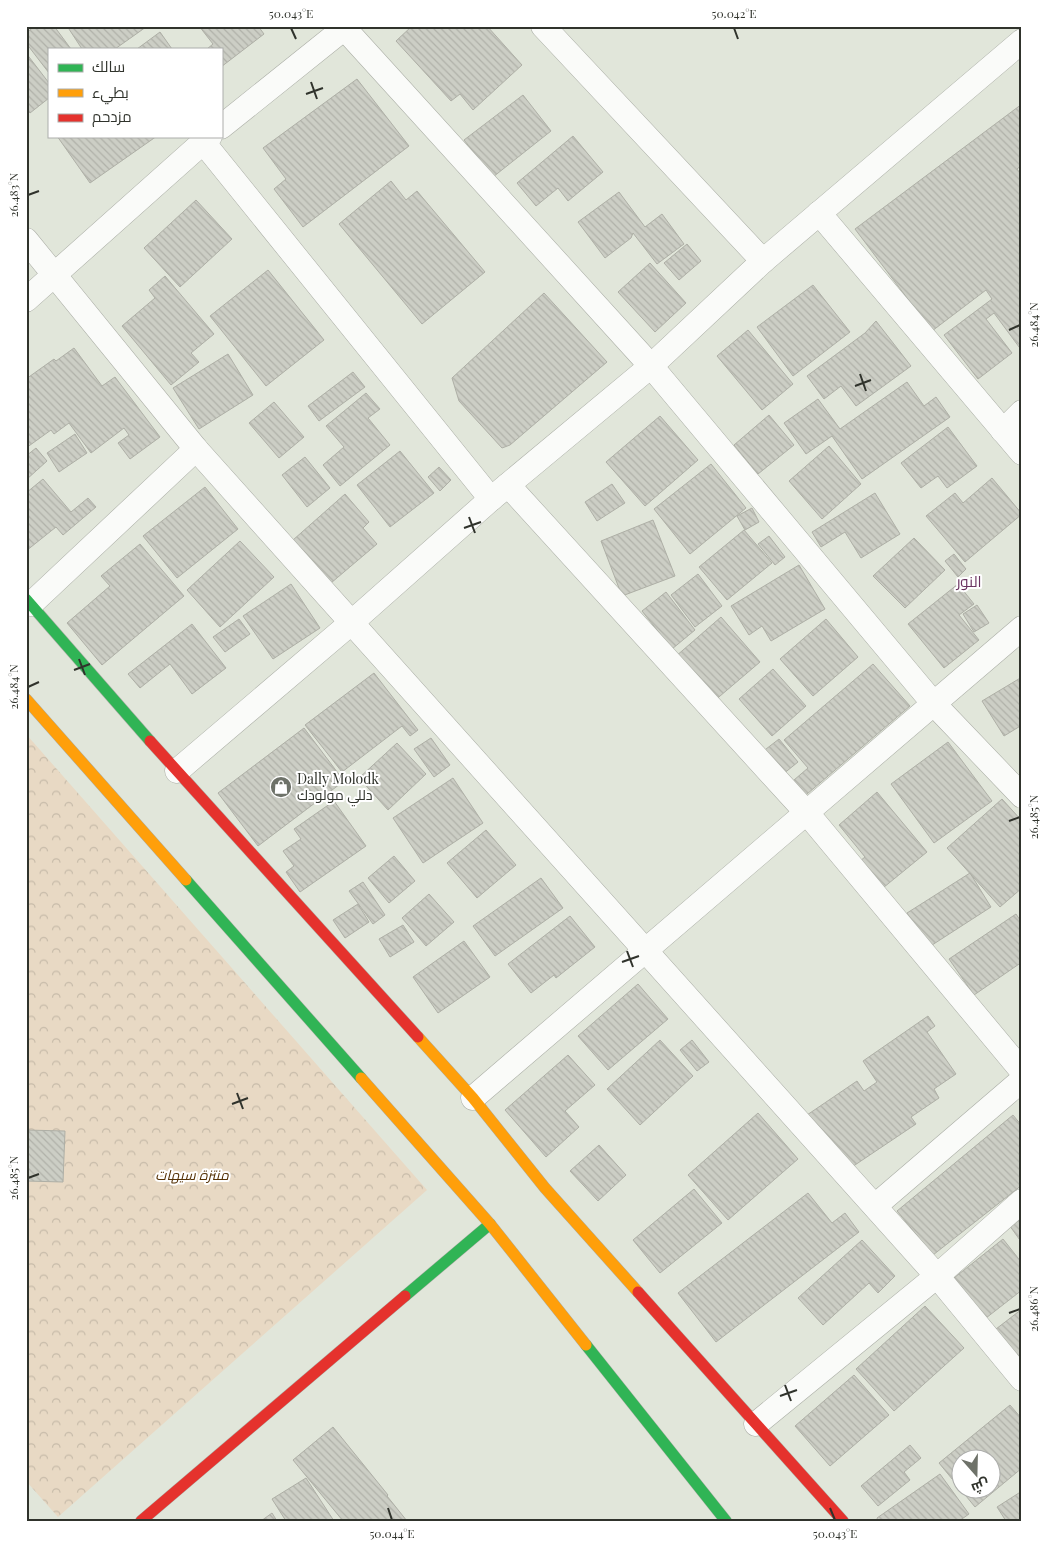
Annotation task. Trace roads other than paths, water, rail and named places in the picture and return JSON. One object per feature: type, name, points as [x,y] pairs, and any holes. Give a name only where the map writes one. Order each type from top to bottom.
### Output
[{"type":"main road","points":[[29,602],[177,772],[474,1098],[545,1188],[843,1521]]},
{"type":"main road","points":[[26,699],[490,1224],[726,1521]]},
{"type":"main road","points":[[141,1521],[490,1224]]},
{"type":"street","points":[[544,26],[763,261]]},
{"type":"street","points":[[222,126],[346,27],[651,366],[934,704],[1022,796]]},
{"type":"street","points":[[177,772],[500,492],[651,366],[763,261],[1022,41]]},
{"type":"street","points":[[26,300],[206,139],[500,492],[807,813],[1022,1071]]},
{"type":"street","points":[[819,213],[1022,453]]},
{"type":"street","points":[[26,240],[196,449],[875,1206],[937,1276],[1022,1379]]},
{"type":"street","points":[[1003,431],[1022,412]]},
{"type":"street","points":[[29,602],[196,449]]},
{"type":"street","points":[[474,1098],[1022,628]]},
{"type":"street","points":[[875,1206],[1022,1080]]},
{"type":"street","points":[[756,1424],[937,1276],[1022,1201]]},
{"type":"place","name":"Dally Molodk دللي مولودك","points":[[281,787]]},
{"type":"district","name":"النور","points":[[969,582]]},
{"type":"park label","name":"منتزة سيهات","points":[[192,1175]]}]
